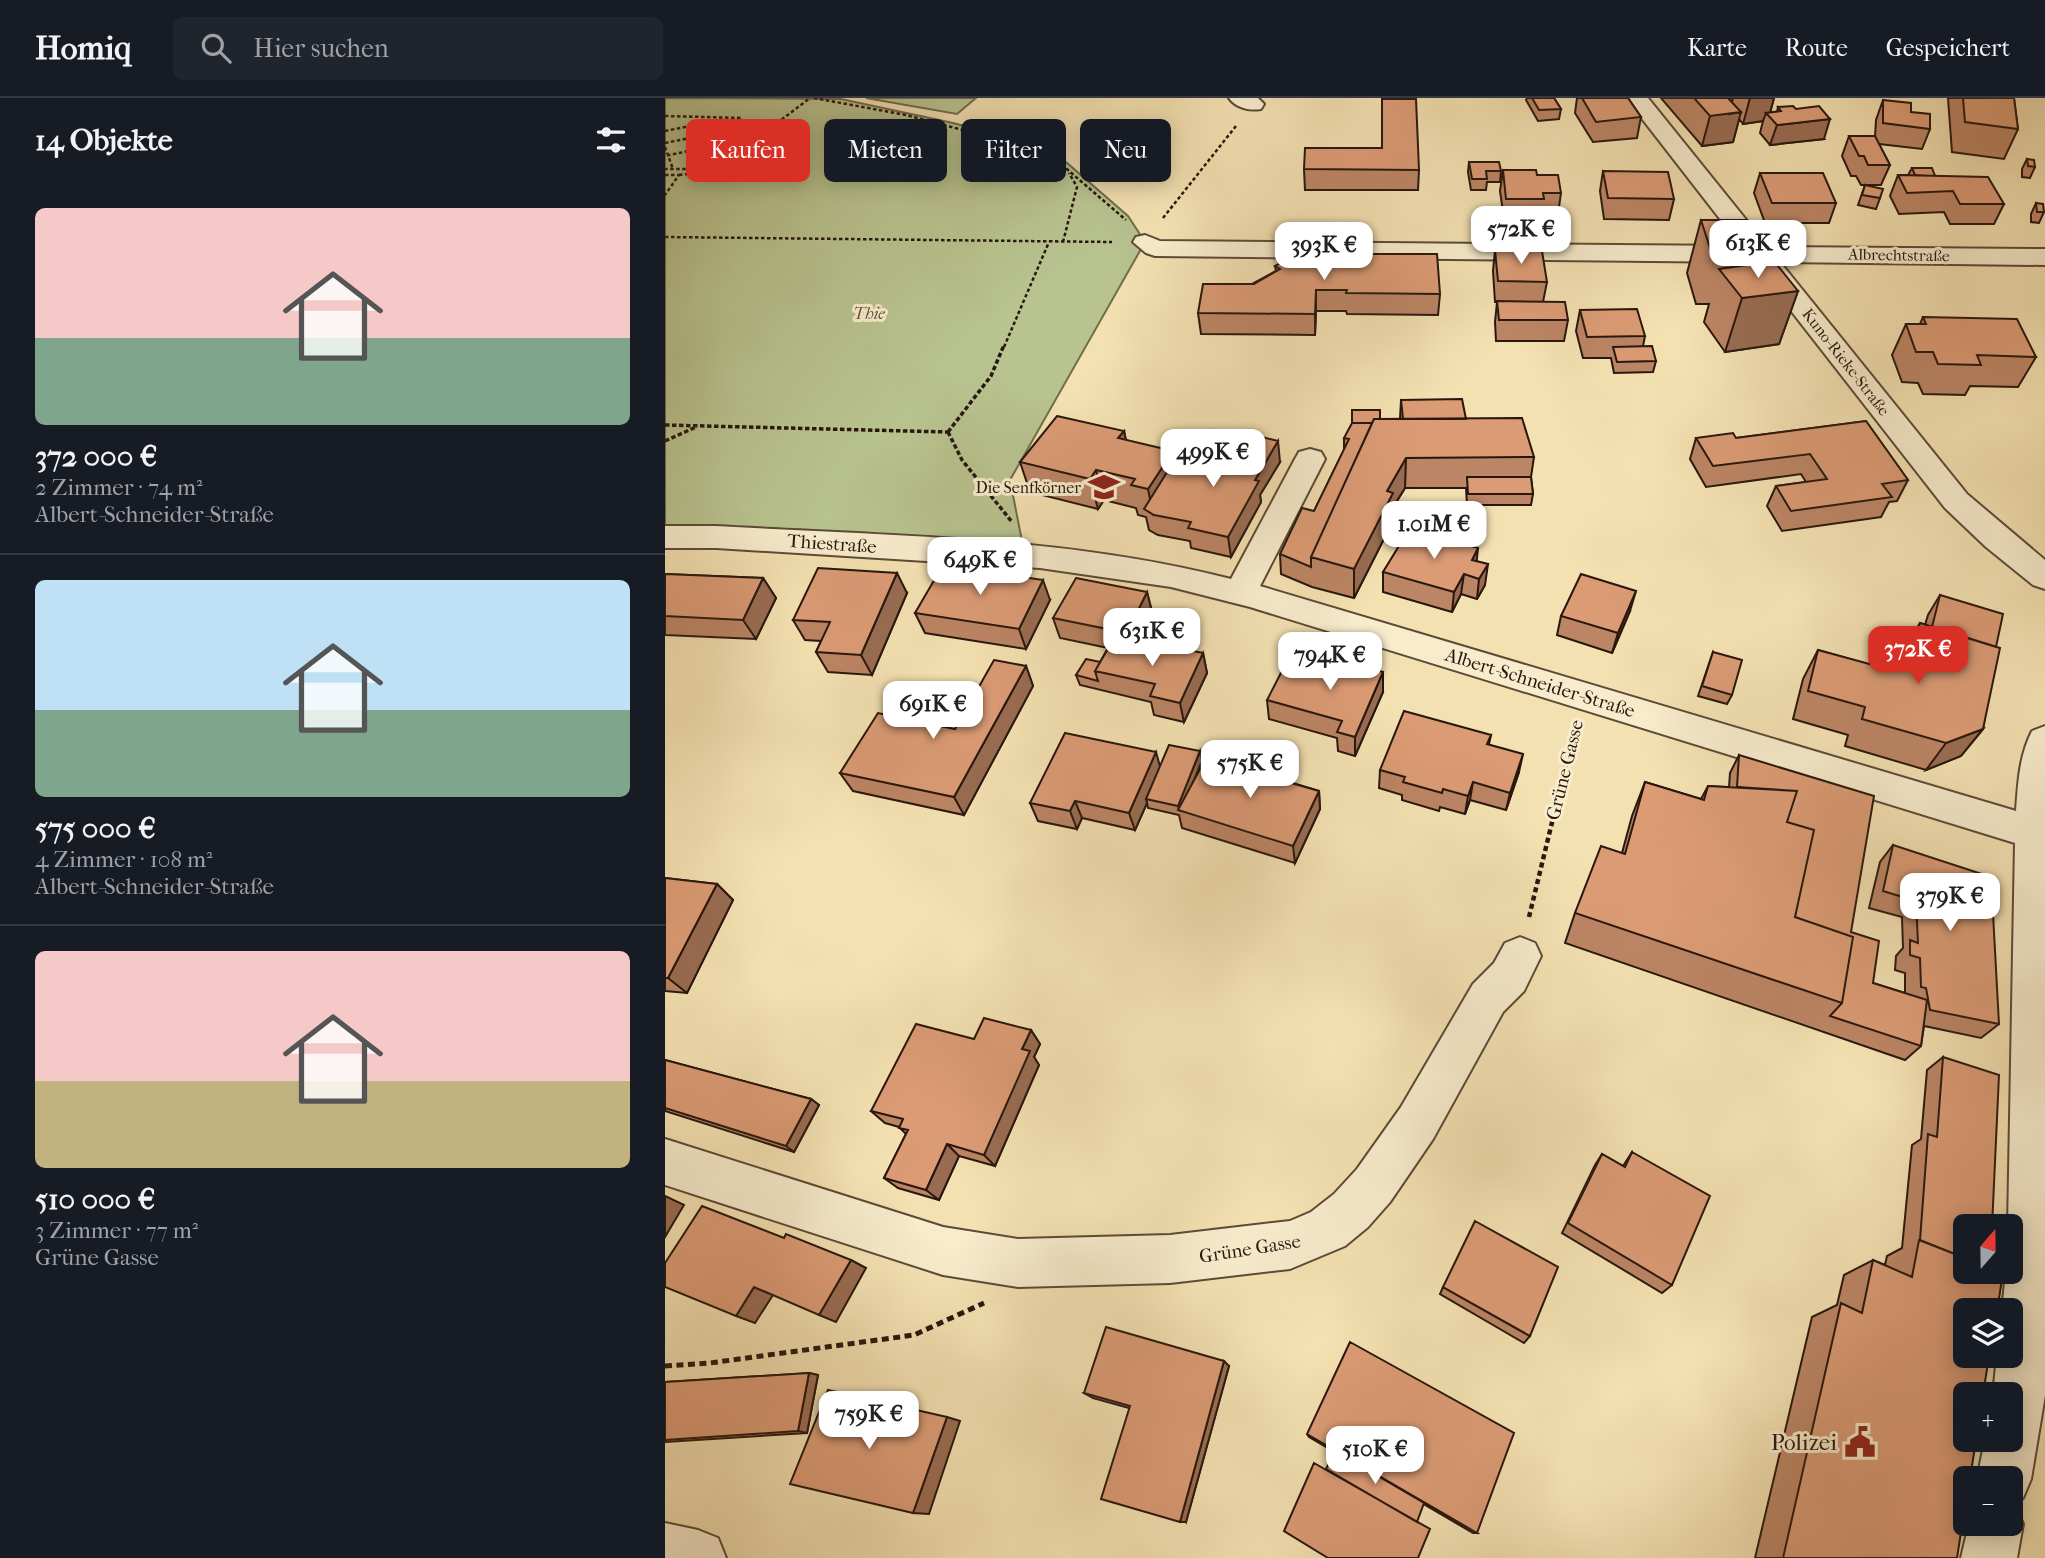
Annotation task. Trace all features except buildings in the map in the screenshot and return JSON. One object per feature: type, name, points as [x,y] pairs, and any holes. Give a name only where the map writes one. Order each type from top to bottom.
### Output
[{"type":"street","name":"Kuno-Rieke-Straße","points":[[1637,98],[1956,501],[1997,539],[2040,565]]},
{"type":"street","name":"Albrechtstraße","points":[[1145,242],[1155,248],[1756,247],[2045,243]]},
{"type":"street","name":"Albrechtstraße","points":[[1756,247],[2045,257]]},
{"type":"street","points":[[1240,593],[1310,458]]},
{"type":"street","name":"Thiestraße","points":[[665,537],[729,537],[1040,557]]},
{"type":"street","name":"Albert-Schneider-Straße","points":[[1040,557],[1171,575],[1240,593],[2033,833]]},
{"type":"street","points":[[2006,1466],[2039,1261],[2033,833],[2038,763],[2045,741]]},
{"type":"street","name":"Grüne Gasse","points":[[665,1162],[943,1251],[1018,1263],[1157,1262],[1300,1245],[1330,1228],[1365,1195],[1393,1159],[1488,998],[1509,977],[1520,956]]},
{"type":"street","points":[[1989,1558],[1994,1536]]},
{"type":"street","points":[[665,1551],[698,1558]]},
{"type":"path","points":[[665,176],[714,171],[812,98],[906,115],[1031,148],[1054,158],[1123,216],[1145,242]]},
{"type":"path","points":[[1145,242],[1247,101]]},
{"type":"path","points":[[665,116],[741,119]]},
{"type":"path","points":[[665,131],[686,127]]},
{"type":"path","points":[[673,169],[666,156],[665,145],[686,138]]},
{"type":"path","points":[[666,156],[686,152]]},
{"type":"path","points":[[665,169],[686,169]]},
{"type":"path","points":[[1063,242],[1077,187],[1067,169]]},
{"type":"path","points":[[665,195],[679,176]]},
{"type":"path","points":[[665,237],[1145,242]]},
{"type":"path","points":[[948,432],[991,376],[1049,242]]},
{"type":"path","points":[[665,425],[948,432]]},
{"type":"path","points":[[665,441],[699,426]]},
{"type":"path","points":[[948,432],[962,460],[996,501]]},
{"type":"path","name":"Grüne Gasse","points":[[1520,956],[1583,696]]},
{"type":"path","points":[[665,1366],[710,1363],[914,1335],[981,1307],[1018,1263]]},
{"type":"green space","name":"Thie","points":[[665,98],[841,99],[934,119],[824,119],[824,182],[947,182],[947,122],[961,125],[961,182],[1066,182],[1066,162],[1080,174],[1080,182],[1089,182],[1128,216],[1145,242],[1010,480],[1023,546],[665,529]]},
{"type":"green space","points":[[866,98],[976,98],[957,114]]},
{"type":"place","name":"Die Senfkörner","points":[[1104,487]]},
{"type":"place","name":"Polizei","points":[[1860,1442]]}]
